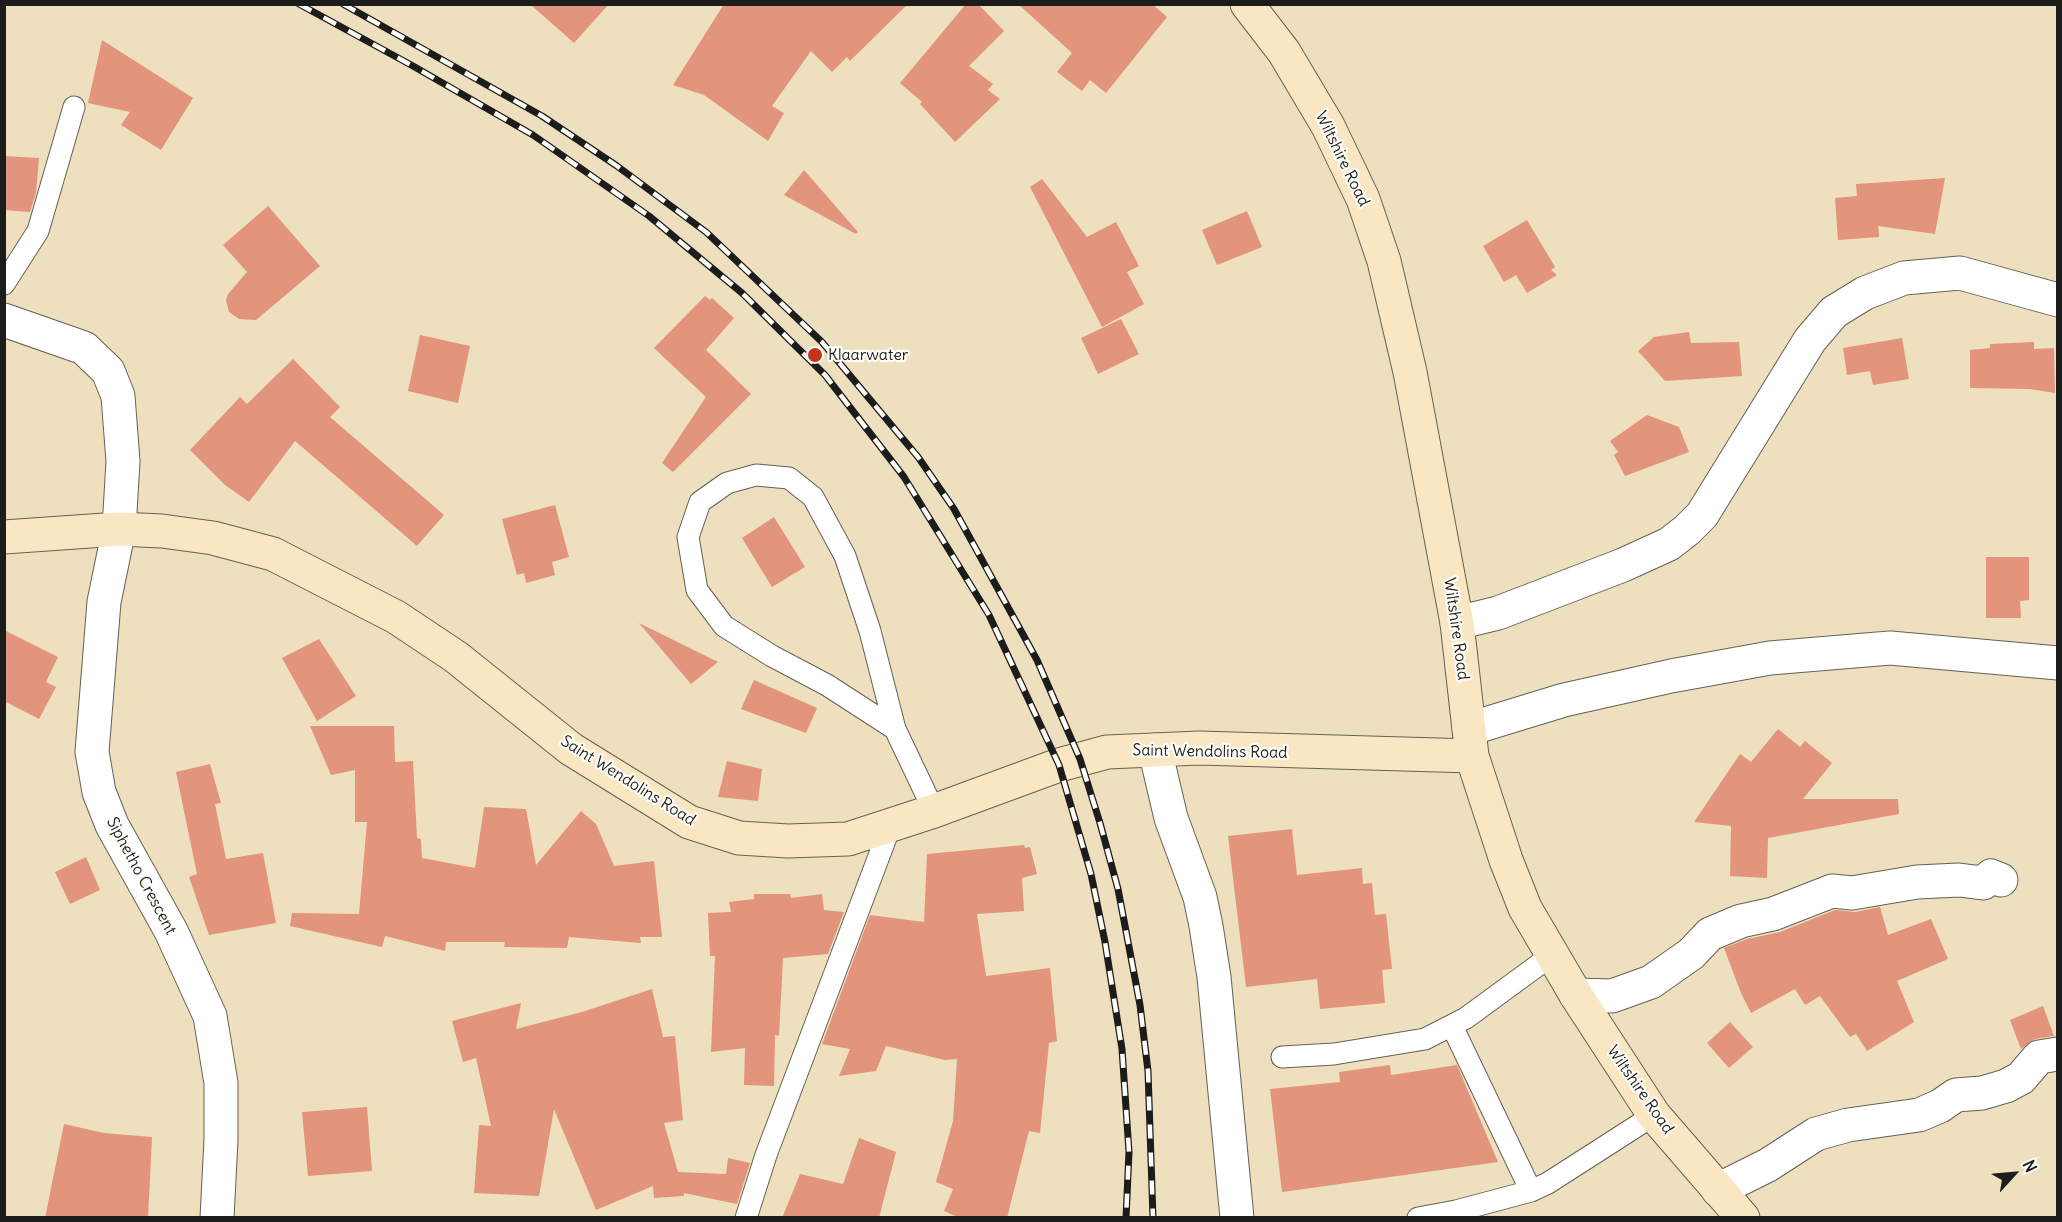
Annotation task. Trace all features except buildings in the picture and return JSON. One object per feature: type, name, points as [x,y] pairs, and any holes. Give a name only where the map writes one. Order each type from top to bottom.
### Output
[{"type":"street","name":"Wiltshire Road","points":[[1247,4],[1284,52],[1328,126],[1363,199],[1384,261],[1410,372],[1457,623],[1471,743],[1506,860],[1525,908],[1576,995],[1654,1115],[1743,1218]]},
{"type":"street","points":[[1457,623],[1498,614],[1623,565],[1669,544],[1687,530],[1702,515],[1810,340],[1834,312],[1865,293],[1904,278],[1960,273],[2058,300]]},
{"type":"street","name":"Siphetho Crescent","points":[[4,320],[84,348],[108,371],[121,411],[123,460],[119,529],[104,602],[92,752],[99,792],[112,825],[171,931],[210,1016],[221,1083],[217,1218]]},
{"type":"street","name":"Saint Wendolins Road","points":[[4,537],[119,529],[162,531],[213,538],[273,554],[396,617],[456,657],[571,749],[689,822],[739,838],[788,841],[848,839],[934,811],[1059,765],[1107,752],[1471,743]]},
{"type":"street","points":[[1471,743],[1575,698],[1671,676],[1770,658],[1890,648],[2058,663]]},
{"type":"street","points":[[1155,750],[1171,818],[1200,897],[1206,926],[1214,977],[1237,1218]]},
{"type":"street","points":[[1576,995],[1612,996],[1651,982],[1691,954],[1710,934],[1742,921],[1773,914],[1832,891],[1852,892],[1917,882],[1959,880],[1983,883],[1991,876],[2001,880]]},
{"type":"street","points":[[1718,1190],[1768,1165],[1816,1134],[1848,1125],[1919,1115],[1956,1095],[1982,1093],[2006,1086],[2021,1078],[2039,1057],[2058,1054]]},
{"type":"lane","points":[[4,284],[38,231],[74,107]]},
{"type":"lane","points":[[895,729],[827,685],[772,656],[724,626],[697,590],[688,537],[700,502],[727,483],[756,475],[789,478],[813,497],[845,556],[870,631],[895,729],[934,811]]},
{"type":"lane","points":[[746,1218],[773,1135],[890,826]]},
{"type":"lane","points":[[1282,1057],[1381,1048],[1425,1039],[1452,1026],[1552,956]]},
{"type":"lane","points":[[1452,1026],[1530,1191]]},
{"type":"lane","points":[[1418,1218],[1456,1214],[1530,1191],[1600,1152],[1654,1115]]},
{"type":"railway","points":[[299,4],[533,135],[649,216],[742,293],[825,375],[904,477],[989,615],[1059,765],[1091,874],[1105,942],[1122,1049],[1129,1152],[1126,1218]]},
{"type":"railway","points":[[343,4],[542,116],[617,166],[706,232],[822,342],[918,457],[954,509],[1037,660],[1080,759],[1100,823],[1118,889],[1140,1005],[1148,1071],[1153,1218]]},
{"type":"place","name":"Klaarwater","points":[[815,355]]}]
